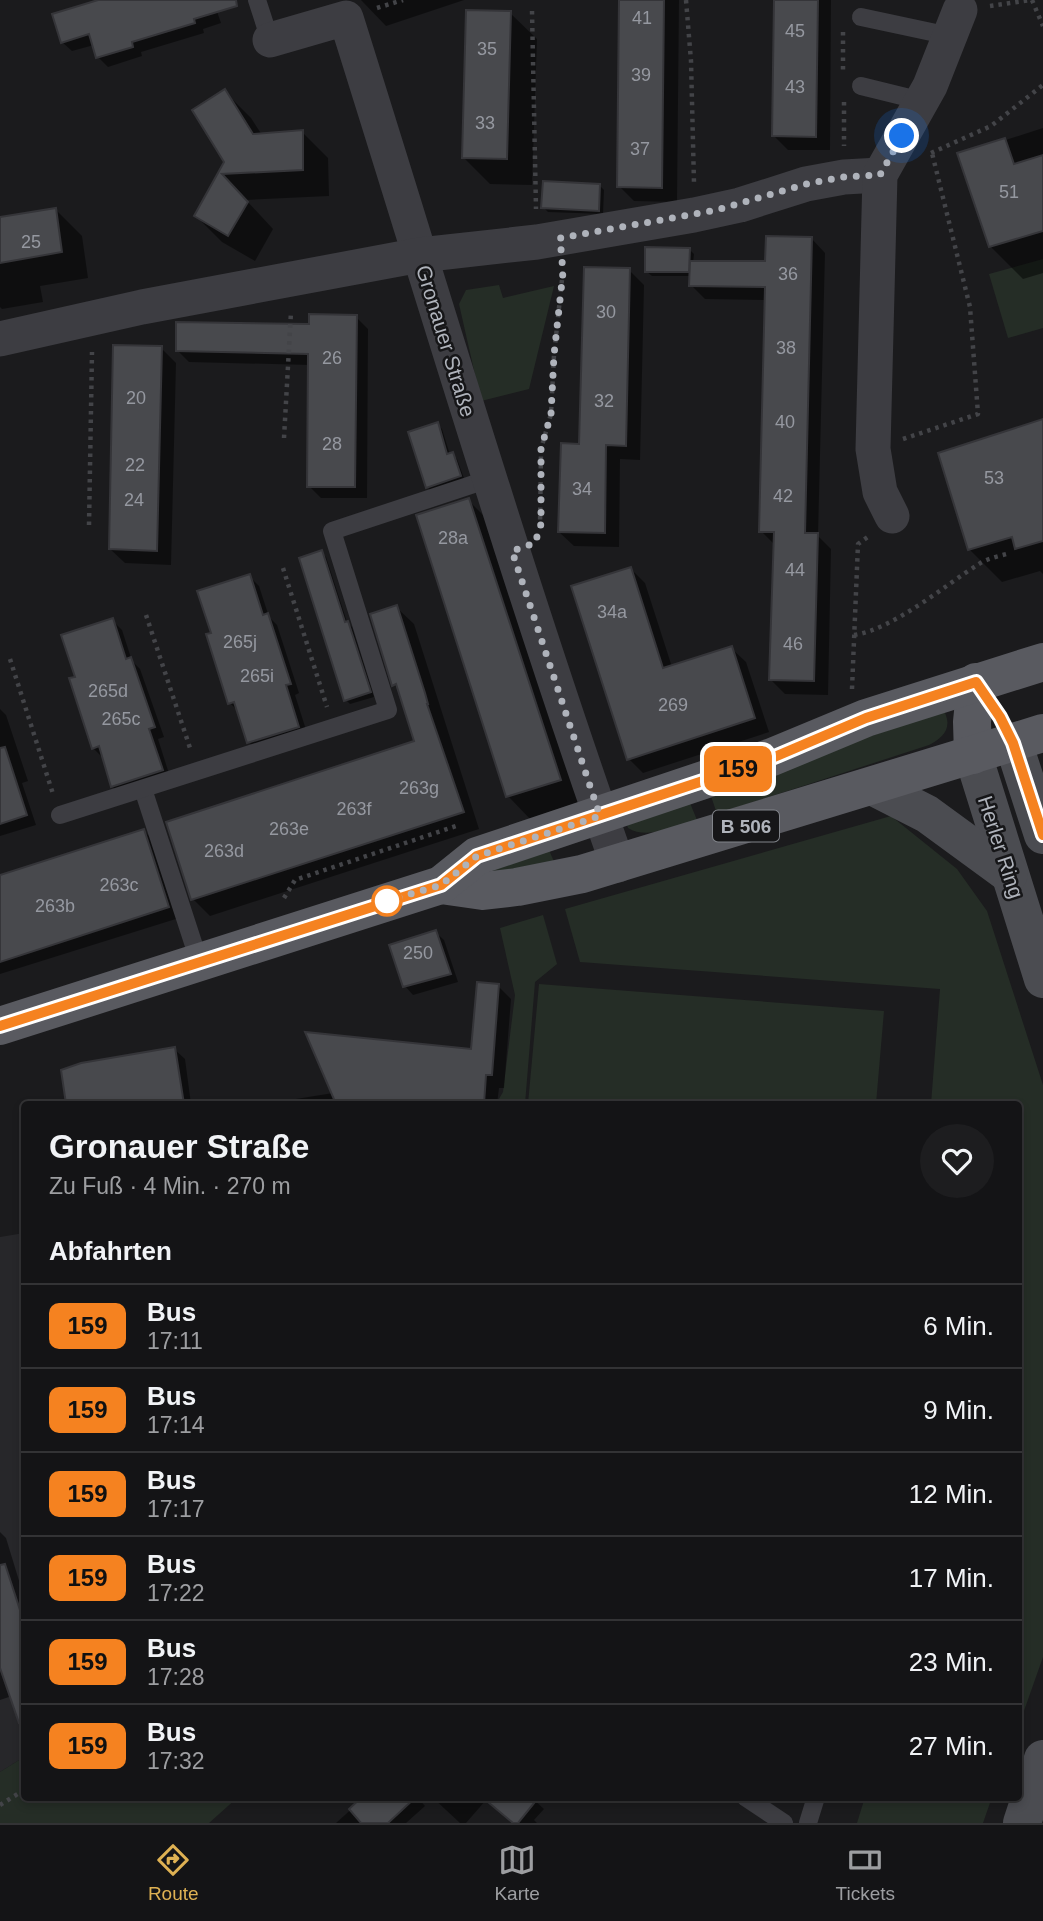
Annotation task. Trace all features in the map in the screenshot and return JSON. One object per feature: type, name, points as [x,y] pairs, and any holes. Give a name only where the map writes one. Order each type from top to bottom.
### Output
[{"type":"main road","name":"B 506","points":[[0,1026],[441,885],[477,856],[772,758],[866,718],[1043,662]]},
{"type":"main road","points":[[976,682],[1000,717],[1028,738]]},
{"type":"main road","points":[[973,755],[972,722],[976,682]]},
{"type":"main road","name":"B 506","points":[[441,885],[483,891],[528,885],[618,865],[1028,738]]},
{"type":"main road","name":"Herler Ring","points":[[1028,738],[1043,835]]},
{"type":"main road","name":"Herler Ring","points":[[973,755],[1043,979]]},
{"type":"main road","points":[[873,787],[920,810],[1009,874]]},
{"type":"main road","points":[[1022,1823],[1043,1759]]},
{"type":"street","points":[[892,516],[880,492],[873,449],[886,164],[922,101],[951,16]]},
{"type":"street","name":"Gronauer Straße","points":[[270,40],[346,18],[512,551],[618,865]]},
{"type":"street","name":"Gronauer Straße","points":[[0,339],[142,307],[420,255],[548,240],[695,215],[886,164]]},
{"type":"lane","points":[[257,0],[270,40]]},
{"type":"lane","points":[[861,18],[951,16]]},
{"type":"lane","points":[[861,86],[922,101]]},
{"type":"lane","points":[[60,815],[388,710],[332,531],[489,479]]},
{"type":"lane","points":[[143,789],[199,961]]},
{"type":"lane","points":[[751,1801],[784,1823]]},
{"type":"lane","points":[[808,1823],[815,1801]]},
{"type":"path","points":[[686,0],[691,61],[695,215]]},
{"type":"path","points":[[951,16],[1032,0],[1043,26]]},
{"type":"path","points":[[512,551],[535,543],[541,524],[541,449],[551,414],[563,272],[548,240],[532,11]]},
{"type":"path","points":[[886,164],[932,153],[991,126],[1043,85]]},
{"type":"path","points":[[873,449],[978,414],[970,307],[932,153]]},
{"type":"path","points":[[284,438],[292,279]]},
{"type":"path","points":[[89,525],[93,320]]},
{"type":"path","points":[[852,697],[858,544],[892,516]]},
{"type":"path","points":[[854,635],[862,634],[900,616],[981,562],[1010,553]]},
{"type":"path","points":[[283,568],[333,728]]},
{"type":"path","points":[[146,615],[197,772]]},
{"type":"path","points":[[9,659],[60,815]]},
{"type":"path","points":[[0,1805],[21,1792]]},
{"type":"shaded area","points":[[1043,259],[1043,328],[1008,338],[989,274]]},
{"type":"shaded area","points":[[499,285],[503,298],[554,286],[529,389],[481,401],[459,304],[466,290]]},
{"type":"shaded area","points":[[944,711],[947,717],[945,732],[929,745],[717,814],[711,796],[816,755]]},
{"type":"shaded area","points":[[690,803],[697,820],[653,832],[644,833],[628,828],[627,825]]},
{"type":"shaded area","points":[[891,816],[957,869],[987,911],[1043,1085],[1043,1657],[1022,1716],[1022,1101],[931,1101],[940,989],[580,962],[565,909]]},
{"type":"shaded area","points":[[549,850],[555,864],[484,877],[485,870]]},
{"type":"shaded area","points":[[543,915],[557,964],[535,982],[525,1101],[498,1101],[503,1092],[515,995],[500,928]]},
{"type":"shaded area","points":[[539,984],[884,1011],[876,1101],[528,1101]]},
{"type":"shaded area","points":[[21,1234],[21,1759],[0,1772],[0,1237]]},
{"type":"shaded area","points":[[21,1759],[21,1801],[234,1801],[209,1823],[0,1823],[0,1772]]},
{"type":"shaded area","points":[[864,1801],[991,1801],[983,1823],[857,1823]]},
{"type":"building","points":[[98,0],[236,0],[237,6],[194,19],[195,23],[132,42],[133,47],[96,58],[89,34],[61,43],[52,14]]},
{"type":"building","points":[[619,0],[664,0],[662,188],[617,187]]},
{"type":"building","points":[[774,0],[818,0],[816,137],[772,136]]},
{"type":"building","points":[[466,10],[511,11],[507,159],[462,158]]},
{"type":"building","points":[[225,89],[253,134],[303,130],[303,170],[222,174],[248,202],[228,236],[194,216],[224,162],[192,110]]},
{"type":"building","points":[[1005,138],[1014,164],[1043,155],[1043,231],[989,247],[957,153]]},
{"type":"building","points":[[543,181],[600,184],[599,211],[541,208]]},
{"type":"building","points":[[56,208],[62,252],[0,263],[0,217]]},
{"type":"building","points":[[766,236],[812,237],[805,533],[818,533],[814,681],[769,680],[774,532],[759,532],[765,287],[689,286],[690,261],[765,261]]},
{"type":"building","points":[[645,247],[690,248],[689,272],[645,272]]},
{"type":"building","points":[[584,267],[630,268],[626,446],[606,445],[605,533],[558,532],[561,443],[579,444]]},
{"type":"building","points":[[309,314],[357,315],[355,487],[307,487],[308,354],[176,351],[176,322],[309,324]]},
{"type":"building","points":[[113,345],[162,346],[157,551],[109,549]]},
{"type":"building","points":[[1043,419],[1043,541],[1015,549],[1012,537],[968,550],[938,453]]},
{"type":"building","points":[[438,422],[447,454],[453,452],[461,476],[426,488],[408,432]]},
{"type":"building","points":[[469,498],[561,780],[506,797],[416,515]]},
{"type":"building","points":[[322,550],[371,692],[344,701],[299,558]]},
{"type":"building","points":[[631,567],[663,668],[732,646],[755,718],[627,760],[571,586]]},
{"type":"building","points":[[250,574],[263,615],[268,613],[291,684],[286,685],[299,727],[247,743],[234,702],[228,704],[206,634],[211,633],[197,591]]},
{"type":"building","points":[[397,605],[464,812],[191,900],[166,822],[414,741],[396,684],[392,686],[370,614]]},
{"type":"building","points":[[113,618],[126,659],[131,657],[155,727],[149,729],[163,770],[111,787],[99,746],[92,749],[69,678],[75,677],[61,635]]},
{"type":"building","points":[[5,747],[27,815],[0,824],[0,748]]},
{"type":"building","points":[[144,829],[169,907],[0,962],[0,875]]},
{"type":"building","points":[[436,930],[451,974],[403,987],[389,945]]},
{"type":"building","points":[[477,982],[499,984],[492,1075],[486,1075],[484,1101],[335,1101],[305,1032],[471,1049]]},
{"type":"building","points":[[175,1047],[184,1101],[66,1101],[61,1070],[81,1063]]},
{"type":"building","points":[[5,1564],[21,1610],[19,1723],[0,1668],[0,1565]]},
{"type":"building","points":[[358,1801],[412,1801],[388,1823],[361,1823],[349,1809]]},
{"type":"building","points":[[487,1801],[536,1801],[518,1823],[513,1823]]},
{"type":"bus line","name":"159","points":[[0,1026],[441,885],[477,856],[772,758],[866,718],[976,682],[1000,717],[1013,743],[1043,835]]},
{"type":"route","points":[[387,901],[441,885],[477,856],[600,816],[512,551],[535,543],[541,524],[541,449],[551,414],[563,272],[560,238],[695,215],[740,205],[806,184],[844,177],[880,175],[902,136]]}]
